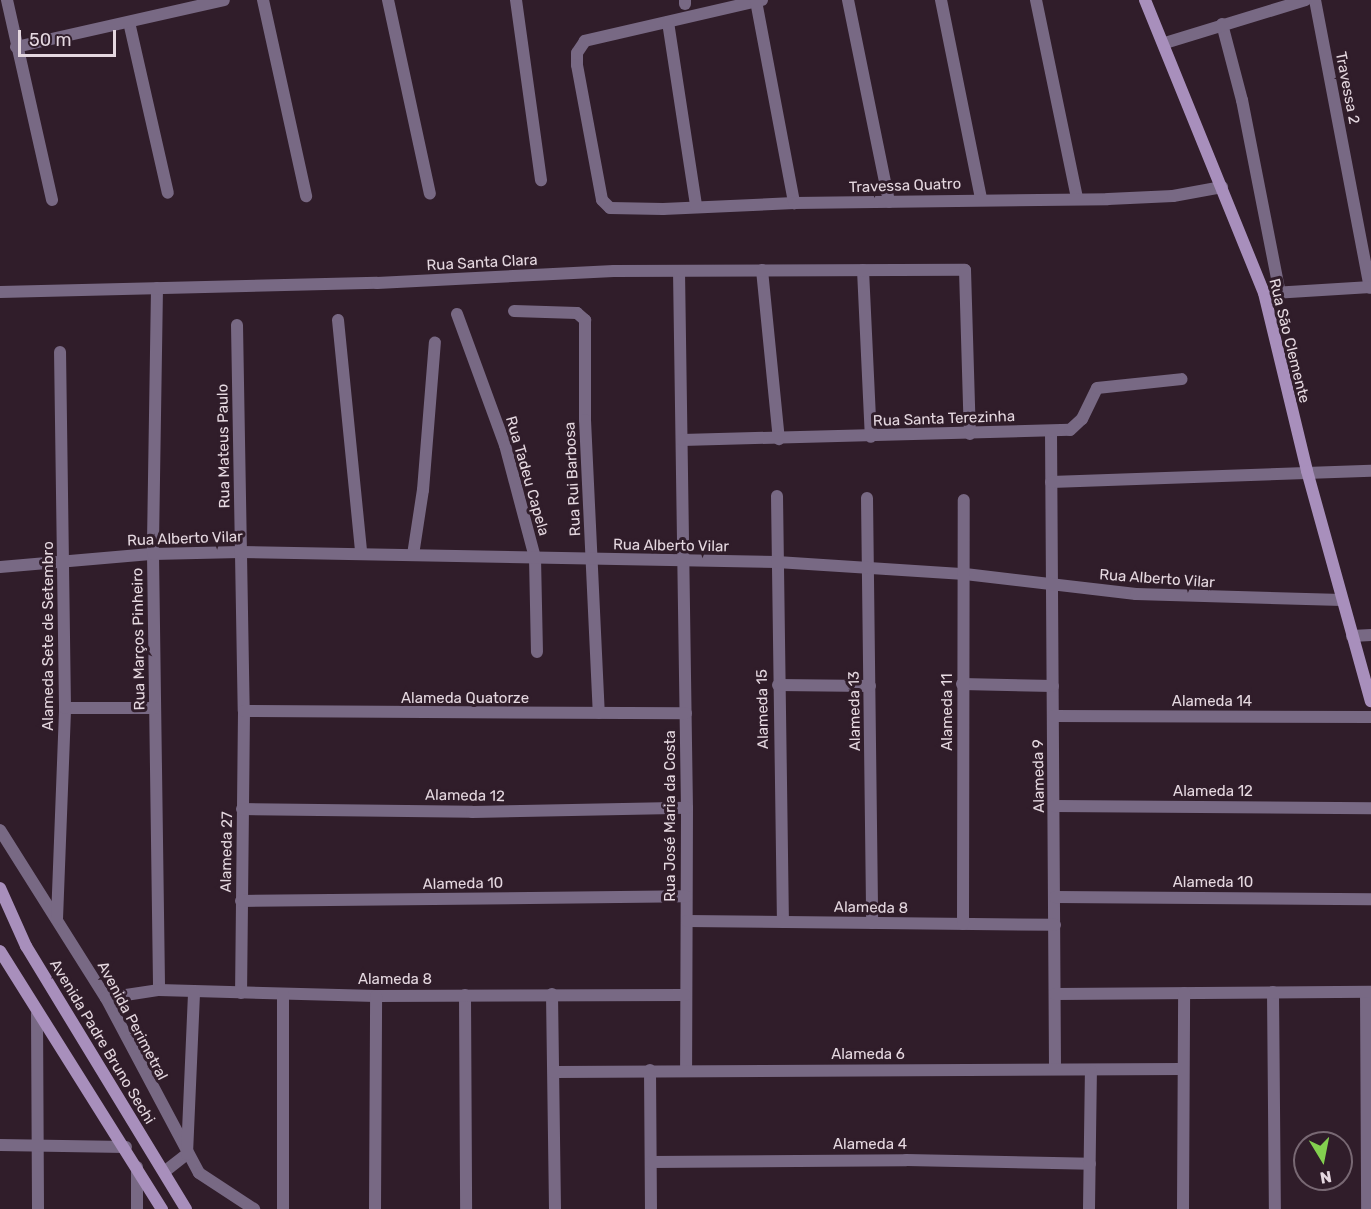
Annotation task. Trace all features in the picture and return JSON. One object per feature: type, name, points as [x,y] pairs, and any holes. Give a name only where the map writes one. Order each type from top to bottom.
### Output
[{"type":"main road","name":"Rua São Clemente","points":[[1145,0],[1165,43],[1264,292],[1307,471],[1341,600],[1371,701]]},
{"type":"main road","name":"Avenida Padre Bruno Sechi","points":[[0,888],[26,946],[186,1209]]},
{"type":"main road","points":[[0,951],[38,1014],[126,1148],[162,1209]]},
{"type":"street","points":[[7,0],[52,200]]},
{"type":"street","points":[[16,47],[224,0]]},
{"type":"street","points":[[263,0],[306,196]]},
{"type":"street","points":[[388,0],[430,194]]},
{"type":"street","points":[[516,0],[542,180]]},
{"type":"street","points":[[848,0],[889,202]]},
{"type":"street","points":[[941,0],[981,198]]},
{"type":"street","points":[[1036,0],[1077,198]]},
{"type":"street","points":[[1165,43],[1306,0]]},
{"type":"street","name":"Travessa 2","points":[[1315,0],[1371,287]]},
{"type":"street","points":[[759,1],[794,203],[663,209],[610,208],[602,200],[577,65],[580,45],[605,35],[668,22],[759,1]]},
{"type":"street","points":[[129,22],[168,193]]},
{"type":"street","points":[[668,22],[696,206]]},
{"type":"street","points":[[1222,24],[1242,100],[1280,293]]},
{"type":"street","name":"Travessa Quatro","points":[[794,203],[1173,196],[1222,187]]},
{"type":"street","points":[[762,270],[779,439]]},
{"type":"street","points":[[863,270],[871,436]]},
{"type":"street","name":"Rua Santa Clara","points":[[0,292],[679,271],[965,270],[969,434]]},
{"type":"street","points":[[679,271],[685,562]]},
{"type":"street","points":[[1264,292],[1371,287]]},
{"type":"street","name":"Rua Marços Pinheiro","points":[[157,288],[153,554],[159,990]]},
{"type":"street","name":"Rua Rui Barbosa","points":[[514,311],[584,316],[599,713]]},
{"type":"street","name":"Rua Tadeu Capela","points":[[457,314],[506,445],[535,558],[537,652]]},
{"type":"street","points":[[338,320],[361,552]]},
{"type":"street","name":"Rua Mateus Paulo","points":[[237,325],[244,711]]},
{"type":"street","points":[[413,555],[423,490],[435,342]]},
{"type":"street","name":"Alameda Sete de Setembro","points":[[57,919],[65,708],[60,352]]},
{"type":"street","name":"Rua Santa Terezinha","points":[[682,440],[1051,431],[1077,426],[1097,388],[1182,379]]},
{"type":"street","name":"Alameda 9","points":[[1051,431],[1055,1070]]},
{"type":"street","points":[[1051,482],[1191,479],[1307,471],[1371,471]]},
{"type":"street","name":"Alameda 15","points":[[777,496],[783,922]]},
{"type":"street","name":"Alameda 13","points":[[867,498],[872,923]]},
{"type":"street","name":"Alameda 11","points":[[963,924],[964,500]]},
{"type":"street","name":"Rua Alberto Vilar","points":[[0,567],[153,554],[240,552],[361,552],[592,560],[777,562],[965,574],[1052,586],[1158,595],[1341,600]]},
{"type":"street","name":"Rua José Maria da Costa","points":[[685,562],[686,1070]]},
{"type":"street","points":[[1352,636],[1371,635]]},
{"type":"street","points":[[962,684],[1053,686]]},
{"type":"street","points":[[778,685],[870,686]]},
{"type":"street","points":[[65,708],[155,708]]},
{"type":"street","name":"Alameda Quatorze","points":[[244,711],[686,713]]},
{"type":"street","name":"Alameda 27","points":[[241,993],[244,711]]},
{"type":"street","name":"Alameda 14","points":[[1053,716],[1371,717]]},
{"type":"street","name":"Alameda 12","points":[[1054,806],[1371,808]]},
{"type":"street","name":"Alameda 12","points":[[242,809],[472,812],[687,808]]},
{"type":"street","name":"Avenida Perimetral","points":[[0,830],[106,998],[199,1173],[254,1209]]},
{"type":"street","name":"Alameda 10","points":[[241,902],[686,896]]},
{"type":"street","name":"Alameda 10","points":[[1055,897],[1371,899]]},
{"type":"street","name":"Alameda 8","points":[[687,921],[1055,926]]},
{"type":"street","name":"Alameda 8","points":[[106,998],[159,990],[194,993],[376,996],[685,995]]},
{"type":"street","points":[[1273,992],[1275,1209]]},
{"type":"street","points":[[1055,994],[1369,992],[1367,1209]]},
{"type":"street","points":[[164,1172],[187,1154],[194,993]]},
{"type":"street","points":[[1183,1209],[1184,993]]},
{"type":"street","points":[[283,1209],[284,994]]},
{"type":"street","points":[[552,994],[555,1209]]},
{"type":"street","points":[[465,995],[466,1209]]},
{"type":"street","points":[[375,1209],[376,996]]},
{"type":"street","points":[[38,1014],[38,1209]]},
{"type":"street","name":"Alameda 6","points":[[554,1072],[1183,1069]]},
{"type":"street","points":[[650,1070],[651,1209]]},
{"type":"street","points":[[1089,1209],[1092,1071]]},
{"type":"street","points":[[0,1145],[126,1148]]},
{"type":"street","name":"Alameda 4","points":[[651,1162],[906,1160],[1090,1164]]},
{"type":"street","points":[[137,1167],[137,1209]]}]
